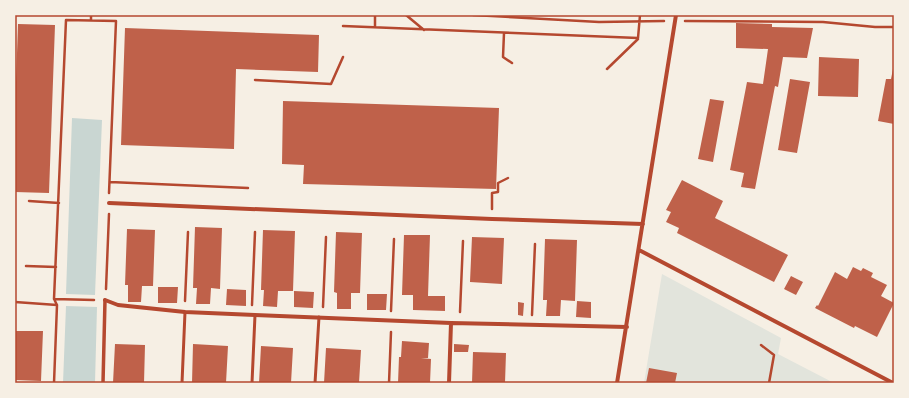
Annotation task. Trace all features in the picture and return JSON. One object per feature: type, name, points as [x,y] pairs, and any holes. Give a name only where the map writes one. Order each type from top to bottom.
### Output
[{"type":"street","points":[[617,383],[676,15]]},
{"type":"street","points":[[109,203],[643,224]]},
{"type":"street","points":[[639,250],[893,383]]},
{"type":"street","points":[[103,383],[105,300],[118,305],[184,312],[451,323],[627,327]]},
{"type":"street","points":[[448,383],[451,323]]},
{"type":"lane","points":[[182,383],[184,312]]},
{"type":"lane","points":[[252,383],[253,315]]},
{"type":"lane","points":[[315,383],[321,317]]},
{"type":"path","points":[[91,15],[91,20]]},
{"type":"path","points":[[374,27],[375,15]]},
{"type":"path","points":[[406,15],[424,30]]},
{"type":"path","points":[[473,15],[599,22],[823,22],[875,27],[894,27]]},
{"type":"path","points":[[607,69],[638,38],[640,15]]},
{"type":"path","points":[[54,299],[105,300],[116,21],[66,20],[54,299],[57,305],[54,383]]},
{"type":"path","points":[[343,26],[638,38]]},
{"type":"path","points":[[504,33],[503,57],[512,63]]},
{"type":"path","points":[[255,80],[331,84],[343,57]]},
{"type":"path","points":[[492,219],[492,193],[498,192],[498,183],[508,178]]},
{"type":"path","points":[[110,182],[248,188]]},
{"type":"path","points":[[29,201],[59,203]]},
{"type":"path","points":[[184,312],[188,232]]},
{"type":"path","points":[[253,315],[255,232]]},
{"type":"path","points":[[321,317],[326,237]]},
{"type":"path","points":[[389,383],[394,239]]},
{"type":"path","points":[[460,323],[463,241]]},
{"type":"path","points":[[531,325],[535,244]]},
{"type":"path","points":[[26,266],[56,267]]},
{"type":"path","points":[[15,302],[57,305]]},
{"type":"path","points":[[761,344],[774,355],[769,383]]},
{"type":"shaded area","points":[[72,118],[102,120],[95,295],[66,294]]},
{"type":"shaded area","points":[[662,274],[781,338],[778,354],[834,383],[644,383]]},
{"type":"shaded area","points":[[66,306],[97,307],[95,383],[63,383]]},
{"type":"building","points":[[736,23],[772,24],[772,27],[813,28],[807,58],[783,57],[778,87],[775,86],[755,189],[741,187],[744,173],[730,170],[747,82],[763,84],[768,49],[736,48]]},
{"type":"building","points":[[18,24],[55,25],[49,193],[15,192],[15,111]]},
{"type":"building","points":[[125,28],[319,35],[318,72],[236,69],[234,149],[121,145]]},
{"type":"building","points":[[819,57],[859,59],[858,97],[818,96]]},
{"type":"building","points":[[893,69],[894,124],[878,121],[886,79],[891,79]]},
{"type":"building","points":[[790,79],[810,82],[797,153],[778,150]]},
{"type":"building","points":[[710,99],[724,101],[713,162],[698,159]]},
{"type":"building","points":[[283,101],[499,108],[496,189],[303,184],[304,165],[282,164]]},
{"type":"building","points":[[682,180],[723,201],[715,218],[788,255],[774,282],[677,233],[679,228],[666,222],[671,212],[666,210]]},
{"type":"building","points":[[195,227],[222,228],[220,289],[211,288],[210,304],[196,304],[197,288],[193,288]]},
{"type":"building","points":[[127,229],[155,230],[153,286],[142,286],[141,302],[128,302],[128,285],[125,285]]},
{"type":"building","points":[[263,230],[295,231],[293,291],[278,291],[277,307],[263,306],[264,290],[261,290]]},
{"type":"building","points":[[336,232],[362,233],[360,293],[351,293],[351,309],[337,309],[337,293],[334,292]]},
{"type":"building","points":[[404,235],[430,235],[428,296],[445,296],[445,311],[413,310],[413,295],[402,295]]},
{"type":"building","points":[[472,237],[504,238],[502,284],[470,282]]},
{"type":"building","points":[[545,239],[577,240],[575,301],[561,300],[560,316],[546,316],[547,300],[543,300]]},
{"type":"building","points":[[853,267],[861,271],[863,268],[873,273],[871,277],[887,285],[881,296],[894,303],[877,337],[855,326],[854,328],[815,308],[817,305],[818,306],[835,272],[847,279]]},
{"type":"building","points":[[791,276],[803,282],[796,295],[784,289]]},
{"type":"building","points":[[158,287],[178,287],[177,303],[158,303]]},
{"type":"building","points":[[227,289],[246,290],[246,306],[226,305]]},
{"type":"building","points":[[294,291],[314,292],[313,308],[294,307]]},
{"type":"building","points":[[367,294],[387,294],[386,310],[367,310]]},
{"type":"building","points":[[577,301],[591,302],[591,318],[576,317]]},
{"type":"building","points":[[518,302],[524,303],[523,316],[518,315]]},
{"type":"building","points":[[15,331],[43,331],[41,381],[15,380]]},
{"type":"building","points":[[402,341],[429,343],[428,358],[421,358],[431,359],[430,383],[398,383],[399,357],[401,357]]},
{"type":"building","points":[[115,344],[145,345],[144,383],[113,383]]},
{"type":"building","points":[[193,344],[228,346],[226,383],[192,383]]},
{"type":"building","points":[[454,344],[469,345],[468,352],[454,352]]},
{"type":"building","points":[[261,346],[293,348],[291,383],[259,383]]},
{"type":"building","points":[[326,348],[361,350],[359,383],[324,383]]},
{"type":"building","points":[[473,352],[506,353],[505,383],[472,383]]},
{"type":"building","points":[[649,368],[677,373],[675,383],[646,383]]}]
